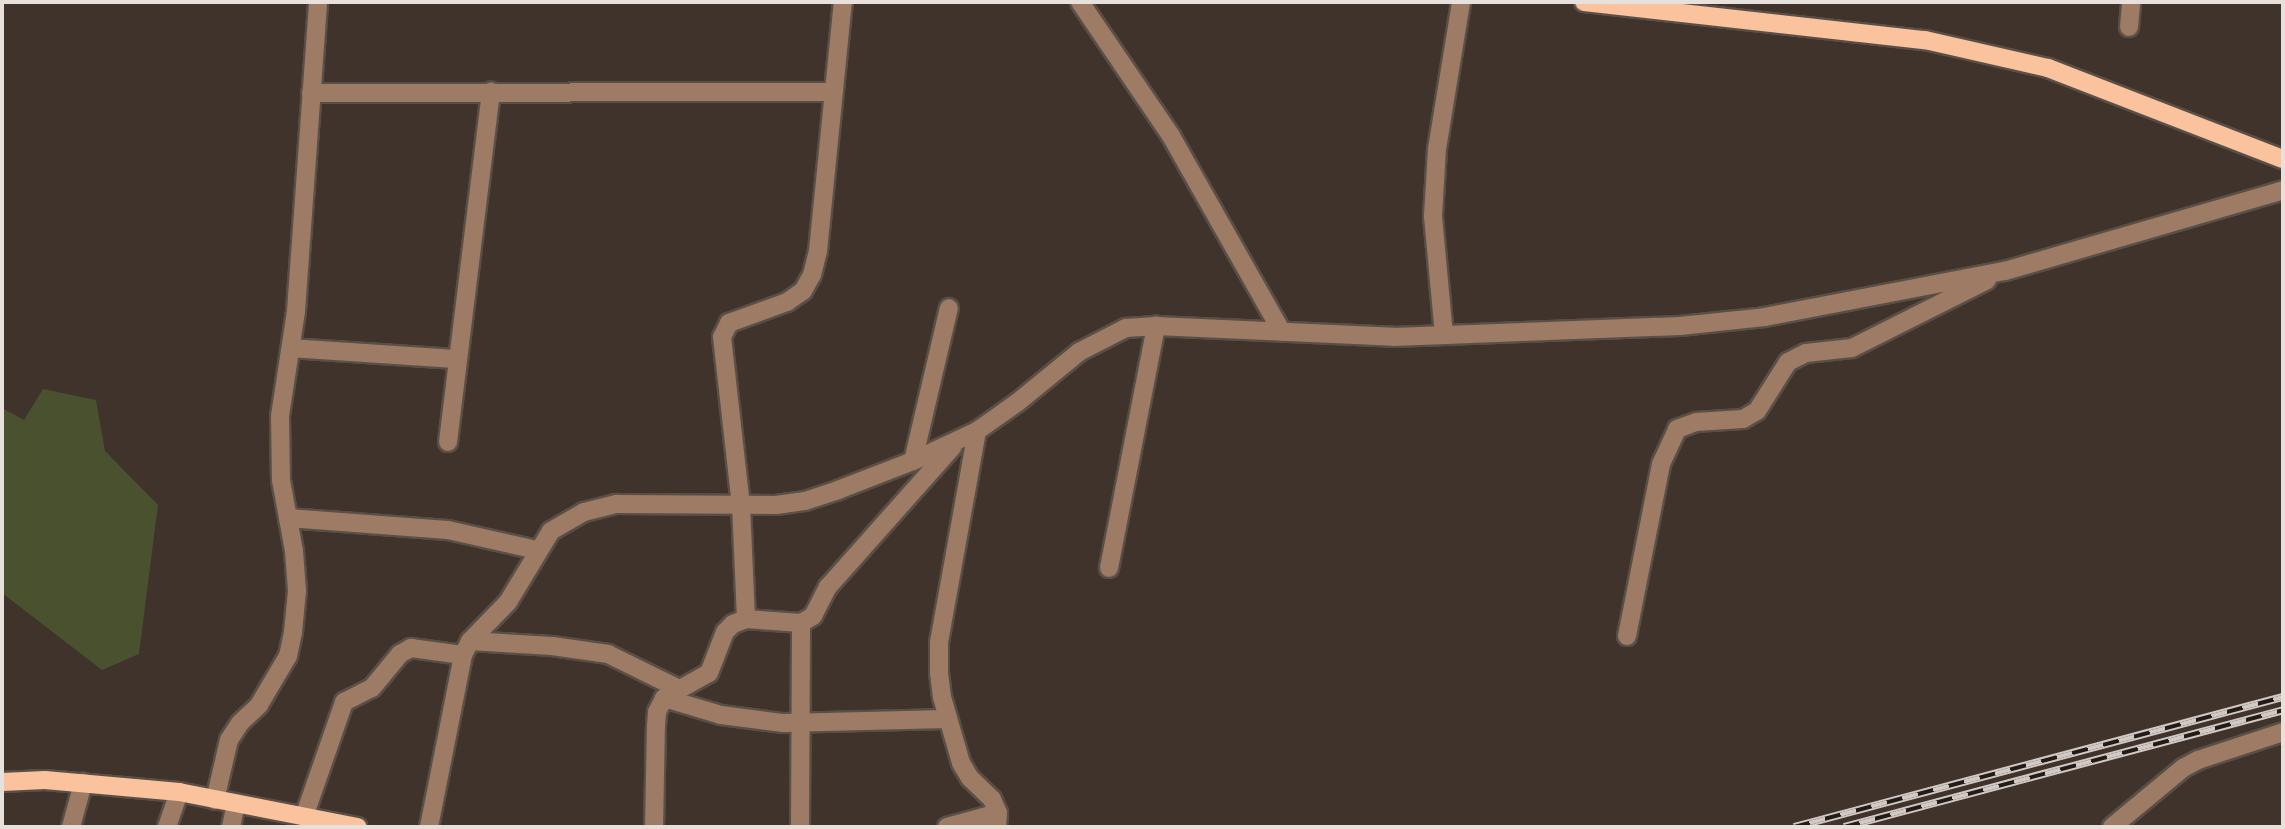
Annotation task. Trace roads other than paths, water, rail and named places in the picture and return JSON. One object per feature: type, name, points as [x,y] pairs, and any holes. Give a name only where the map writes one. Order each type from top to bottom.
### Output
[{"type":"main road","points":[[1584,2],[1925,40],[2048,68],[2283,159]]},
{"type":"main road","points":[[2,782],[45,780],[179,792],[358,827]]},
{"type":"street","points":[[215,800],[229,740],[240,723],[259,705],[288,656],[297,591],[281,480],[280,416],[291,348],[318,2]]},
{"type":"street","points":[[746,618],[741,506],[722,337],[729,323],[788,302],[803,291],[812,275],[818,251],[843,2]]},
{"type":"street","points":[[1080,2],[1171,136],[1282,332]]},
{"type":"street","points":[[1444,335],[1433,216],[1437,149],[1461,2]]},
{"type":"street","points":[[2129,27],[2131,2]]},
{"type":"street","points":[[448,442],[491,92]]},
{"type":"street","points":[[311,93],[832,92]]},
{"type":"street","points":[[429,827],[466,648],[508,602],[537,550],[551,531],[584,512],[617,504],[741,506],[805,501],[913,461],[977,431],[1101,338],[1126,328],[1156,326],[1394,337],[1680,326],[1765,317],[2006,271],[2283,190]]},
{"type":"street","points":[[1627,636],[1661,464],[1677,429],[1696,422],[1743,419],[1756,411],[1766,400],[1787,362],[1806,353],[1852,348],[2006,271]]},
{"type":"street","points":[[913,461],[949,308]]},
{"type":"street","points":[[1109,568],[1156,326]]},
{"type":"street","points":[[291,348],[458,359]]},
{"type":"street","points":[[947,827],[997,820],[992,799],[970,778],[961,763],[942,697],[939,643],[977,431]]},
{"type":"street","points":[[654,827],[657,712],[671,694],[709,673],[724,632],[746,618],[801,622],[813,616],[828,587],[958,440]]},
{"type":"street","points":[[288,518],[448,530],[537,550]]},
{"type":"street","points":[[800,827],[801,622]]},
{"type":"street","points":[[304,817],[344,702],[372,688],[400,653],[411,648],[552,646],[608,654],[671,694],[721,715],[800,724],[948,719]]},
{"type":"street","points":[[2112,827],[2183,768],[2198,760],[2283,732]]},
{"type":"street","points":[[71,827],[83,783]]},
{"type":"street","points":[[167,827],[179,792]]},
{"type":"street","points":[[231,827],[236,804]]},
{"type":"railway","points":[[1794,827],[2283,697]]},
{"type":"railway","points":[[1844,827],[2283,710]]}]
